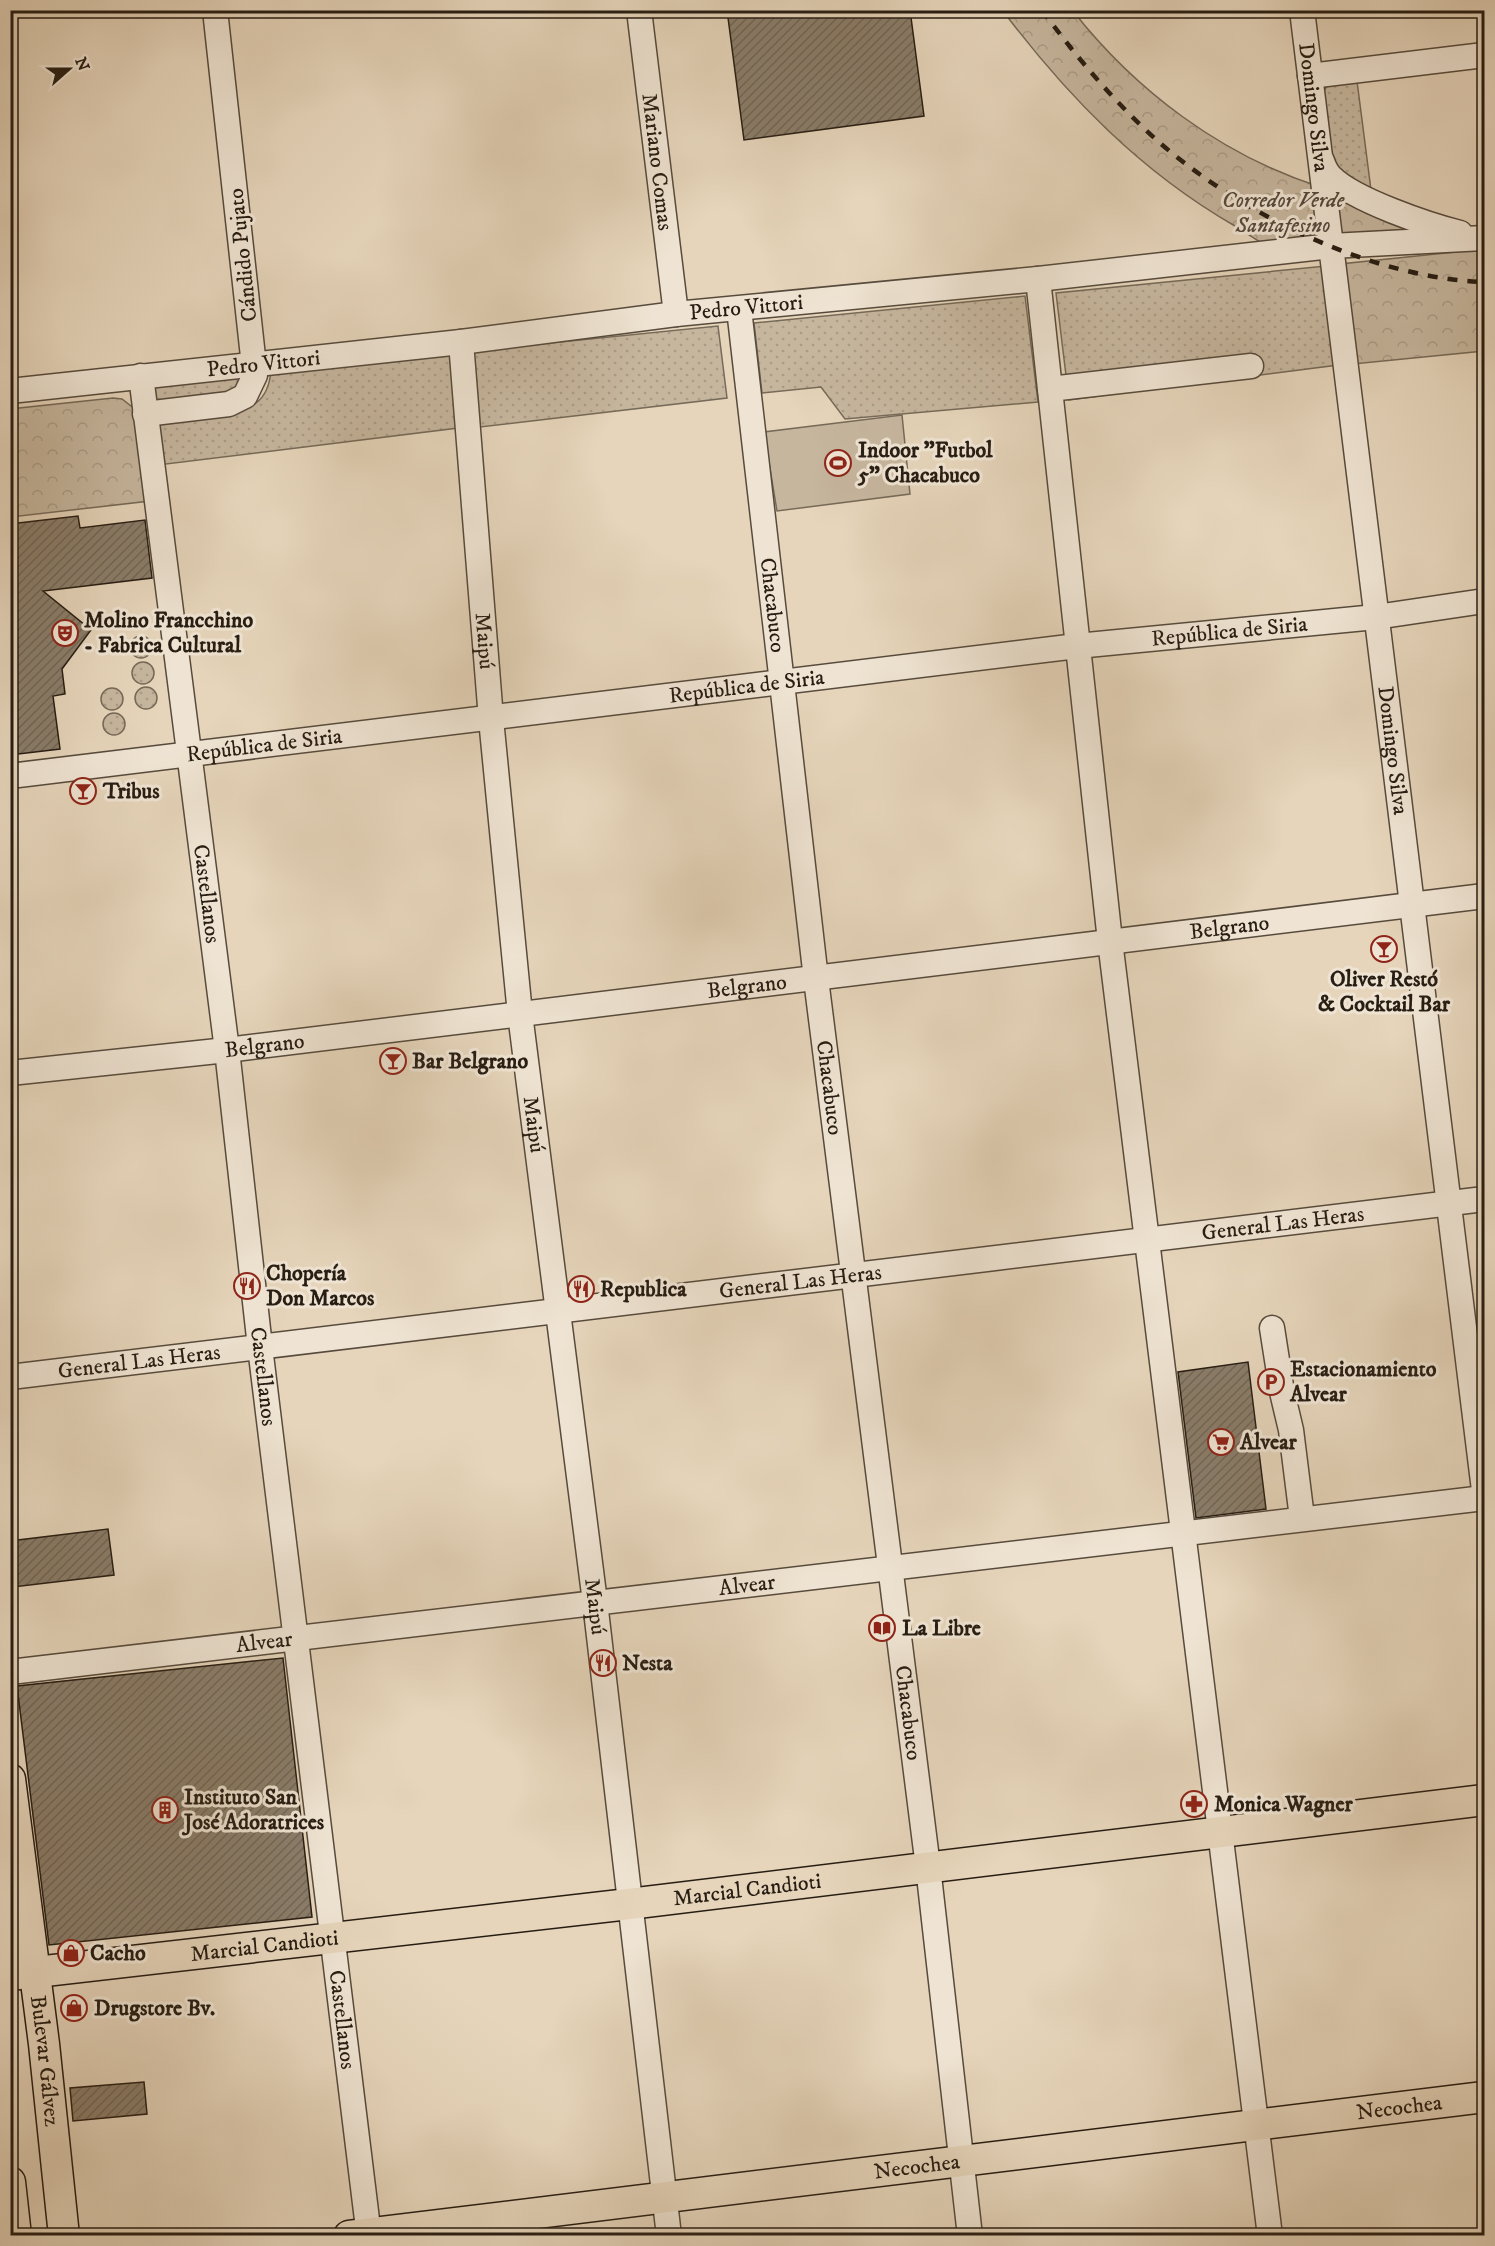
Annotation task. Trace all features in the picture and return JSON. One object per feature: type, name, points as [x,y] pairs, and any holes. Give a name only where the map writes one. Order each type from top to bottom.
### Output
[{"type":"main road","name":"Bulevar Gálvez","points":[[10,1779],[23,1973],[64,2235]]},
{"type":"main road","name":"Marcial Candioti","points":[[23,1973],[629,1904],[1485,1800]]},
{"type":"main road","name":"Necochea","points":[[362,2235],[1258,2123],[1485,2097]]},
{"type":"main road","points":[[10,2182],[16,2235]]},
{"type":"street","name":"Cándido Pujato","points":[[145,414],[237,400],[252,387],[255,363],[215,10]]},
{"type":"street","name":"Mariano Comas","points":[[639,10],[676,314]]},
{"type":"street","name":"Domingo Silva","points":[[1302,10],[1485,1490]]},
{"type":"street","points":[[1310,76],[1485,55]]},
{"type":"street","points":[[1320,156],[1332,178],[1365,197],[1439,227],[1485,237]]},
{"type":"street","name":"Pedro Vittori","points":[[10,391],[461,342],[676,314],[1038,279],[1331,246],[1485,237]]},
{"type":"street","points":[[1038,279],[1110,941],[1258,2123],[1270,2235]]},
{"type":"street","name":"Chacabuco","points":[[739,309],[816,979],[928,1867],[970,2235]]},
{"type":"street","name":"Maipú","points":[[461,342],[491,719],[520,1014],[595,1602],[669,2235]]},
{"type":"street","points":[[1050,389],[1251,366]]},
{"type":"street","name":"Castellanos","points":[[141,376],[227,1050],[260,1347],[333,1938],[362,2235]]},
{"type":"street","name":"República de Siria","points":[[10,776],[190,756],[1077,646],[1376,617],[1485,600]]},
{"type":"street","name":"Belgrano","points":[[10,1073],[227,1050],[1485,896]]},
{"type":"street","name":"General Las Heras","points":[[10,1377],[1485,1199]]},
{"type":"street","points":[[1272,1328],[1282,1392],[1292,1430],[1302,1518]]},
{"type":"street","name":"Alvear","points":[[10,1672],[1485,1498]]},
{"type":"green space","name":"Corredor Verde Santafesino","points":[[1003,11],[1073,11],[1124,68],[1182,116],[1214,138],[1247,156],[1281,173],[1317,186],[1324,249],[1292,253],[1277,251],[1264,245],[1168,182],[1137,157],[1080,103]]},
{"type":"green space","points":[[1357,81],[1371,190],[1339,171],[1330,159],[1322,94],[1327,86]]},
{"type":"green space","name":"Corredor Verde Santafesino","points":[[1330,187],[1444,236],[1337,247]]},
{"type":"green space","name":"Corredor Verde Santafesino","points":[[1484,249],[1484,351],[1353,364],[1340,264]]},
{"type":"green space","points":[[1326,266],[1338,365],[1069,400],[1056,293]]},
{"type":"green space","points":[[1025,296],[1038,402],[845,419],[821,387],[762,393],[754,323]]},
{"type":"green space","points":[[718,326],[727,398],[480,427],[471,351]]},
{"type":"green space","points":[[450,352],[458,428],[158,465],[153,420],[206,415],[247,407],[260,400],[269,384],[271,370]]},
{"type":"green space","points":[[243,372],[238,386],[231,393],[151,408],[148,383]]},
{"type":"green space","points":[[122,399],[136,410],[150,501],[11,517],[10,409]]},
{"type":"green space","name":"Indoor \"Futbol 5\" Chacabuco","points":[[902,415],[910,494],[777,511],[764,432]]},
{"type":"green space","points":[[141,636],[149,639],[152,647],[149,655],[141,658],[133,655],[130,647],[133,639]]},
{"type":"green space","points":[[143,662],[151,665],[154,673],[151,681],[143,684],[135,681],[132,673],[135,665]]},
{"type":"green space","points":[[146,687],[154,690],[157,698],[154,706],[146,709],[138,706],[135,698],[138,690]]},
{"type":"green space","points":[[112,688],[120,691],[123,699],[120,707],[112,710],[104,707],[101,699],[104,691]]},
{"type":"green space","points":[[114,713],[122,716],[125,724],[122,732],[114,735],[106,732],[103,724],[106,716]]},
{"type":"building","points":[[727,10],[910,10],[924,116],[744,140]]},
{"type":"building","points":[[78,516],[80,528],[145,520],[152,578],[43,591],[91,630],[62,669],[65,694],[53,696],[60,749],[10,755],[10,524]]},
{"type":"building","name":"Alvear","points":[[1248,1362],[1266,1509],[1196,1518],[1178,1372]]},
{"type":"building","points":[[108,1529],[114,1575],[13,1587],[10,1541]]},
{"type":"building","name":"Instituto San José Adoratrices","points":[[283,1658],[312,1917],[49,1945],[17,1686]]},
{"type":"building","points":[[144,2082],[147,2114],[73,2121],[70,2088]]},
{"type":"railway","points":[[1042,10],[1069,46],[1128,113],[1193,170],[1230,195],[1270,218],[1355,256],[1398,269],[1442,278],[1484,282]]},
{"type":"place","name":"Indoor \"Futbol 5\" Chacabuco","points":[[838,463]]},
{"type":"place","name":"Molino Francchino - Fabrica Cultural","points":[[65,633]]},
{"type":"place","name":"Tribus","points":[[83,791]]},
{"type":"place","name":"Oliver Restó & Cocktail Bar","points":[[1384,949]]},
{"type":"place","name":"Bar Belgrano","points":[[393,1061]]},
{"type":"place","name":"Chopería Don Marcos","points":[[247,1286]]},
{"type":"place","name":"Republica","points":[[581,1289]]},
{"type":"place","name":"Estacionamiento Alvear","points":[[1271,1382]]},
{"type":"place","name":"Alvear","points":[[1221,1442]]},
{"type":"place","name":"La Libre","points":[[882,1628]]},
{"type":"place","name":"Nesta","points":[[603,1663]]},
{"type":"place","name":"Monica Wagner","points":[[1194,1804]]},
{"type":"place","name":"Instituto San José Adoratrices","points":[[165,1810]]},
{"type":"place","name":"Cacho","points":[[71,1953]]},
{"type":"place","name":"Drugstore Bv.","points":[[74,2008]]}]
